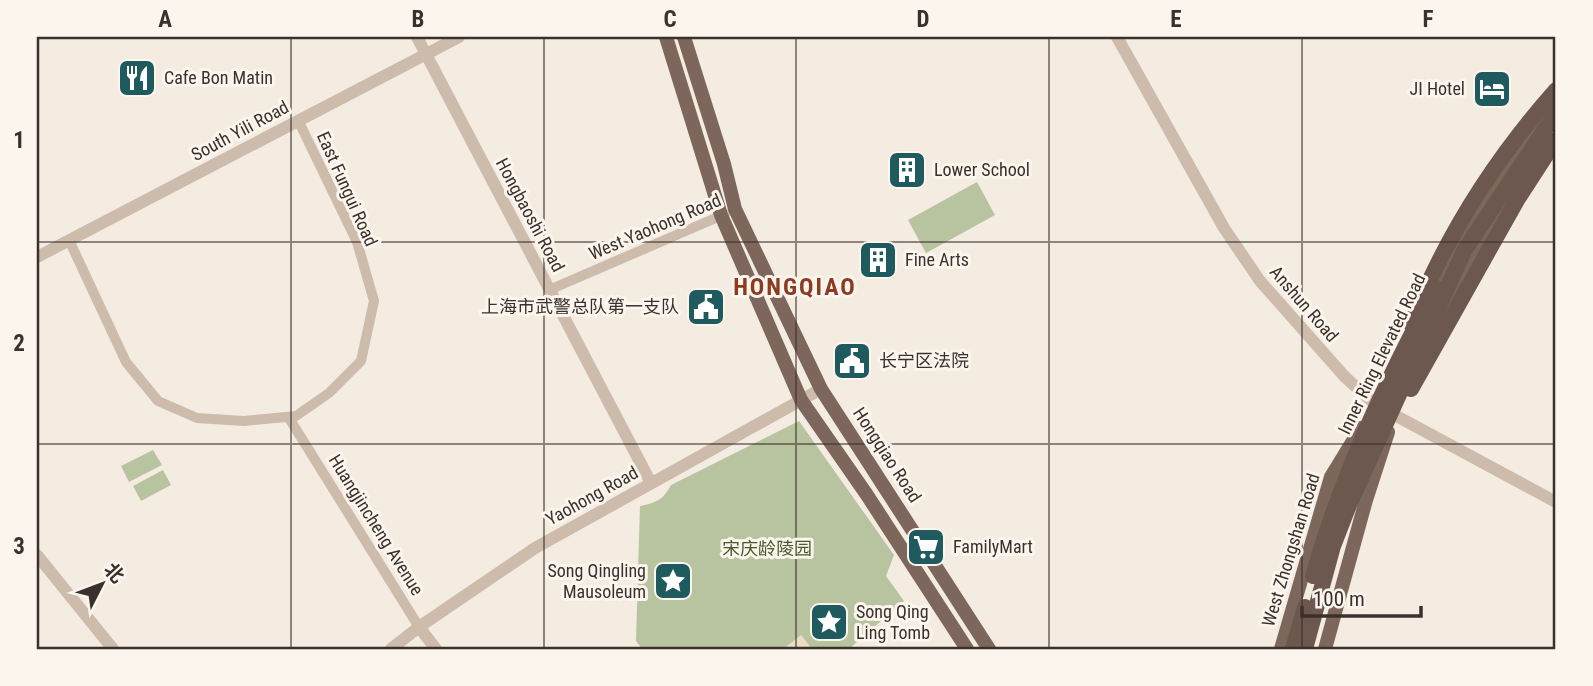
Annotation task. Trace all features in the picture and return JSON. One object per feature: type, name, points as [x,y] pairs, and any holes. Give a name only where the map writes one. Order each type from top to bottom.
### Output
[{"type":"highway","points":[[1394,366],[1427,283],[1452,232],[1492,169],[1556,90]]},
{"type":"highway","points":[[1549,114],[1556,100]]},
{"type":"highway","name":"Inner Ring Elevated Road","points":[[1293,649],[1338,498],[1394,366],[1460,244],[1502,174],[1549,114]]},
{"type":"highway","name":"Inner Ring Elevated Road","points":[[1305,649],[1333,546],[1349,505],[1464,251],[1549,114]]},
{"type":"highway","points":[[1349,505],[1468,284],[1556,140]]},
{"type":"main road","points":[[666,37],[721,215],[801,400],[867,495],[967,649]]},
{"type":"main road","name":"Hongqiao Road","points":[[684,37],[724,164],[735,209],[821,389],[989,649]]},
{"type":"main road","name":"West Zhongshan Road","points":[[1281,649],[1331,477],[1376,405],[1434,287],[1485,202],[1556,100]]},
{"type":"main road","points":[[1325,649],[1366,500],[1394,414],[1471,261],[1514,189],[1556,129]]},
{"type":"street","name":"Hongbaoshi Road","points":[[417,37],[651,484]]},
{"type":"street","name":"South Yili Road","points":[[37,257],[459,37]]},
{"type":"street","name":"Anshun Road","points":[[1117,37],[1206,197],[1260,281],[1345,377],[1376,405],[1556,502]]},
{"type":"street","name":"East Fungui Road","points":[[69,240],[126,362],[158,401],[197,418],[244,421],[296,416],[328,393],[361,361],[374,301],[357,242],[298,120]]},
{"type":"street","name":"West Yaohong Road","points":[[549,289],[735,209]]},
{"type":"street","name":"Yaohong Road","points":[[391,649],[535,548],[821,389]]},
{"type":"street","name":"Huangjincheng Avenue","points":[[289,418],[419,627],[436,649]]},
{"type":"street","points":[[37,555],[113,649]]},
{"type":"green space","points":[[977,182],[995,215],[926,253],[908,220]]},
{"type":"green space","name":"宋庆龄陵园","points":[[799,421],[894,555],[886,576],[904,601],[849,649],[642,649],[636,641],[640,506],[658,500],[671,485]]},
{"type":"green space","points":[[153,450],[162,465],[129,482],[121,466]]},
{"type":"green space","points":[[163,470],[171,485],[141,501],[133,486]]},
{"type":"shaded area","points":[[801,635],[812,649],[783,649]]},
{"type":"place","name":"Cafe Bon Matin","points":[[137,78]]},
{"type":"place","name":"JI Hotel","points":[[1492,89]]},
{"type":"place","name":"Lower School","points":[[907,170]]},
{"type":"place","name":"Fine Arts","points":[[878,260]]},
{"type":"place","name":"上海市武警总队第一支队","points":[[706,307]]},
{"type":"place","name":"长宁区法院","points":[[852,361]]},
{"type":"place","name":"FamilyMart","points":[[926,547]]},
{"type":"place","name":"Song Qingling Mausoleum","points":[[673,581]]},
{"type":"place","name":"Song Qing Ling Tomb","points":[[829,622]]},
{"type":"district","name":"HONGQIAO","points":[[795,287]]}]
